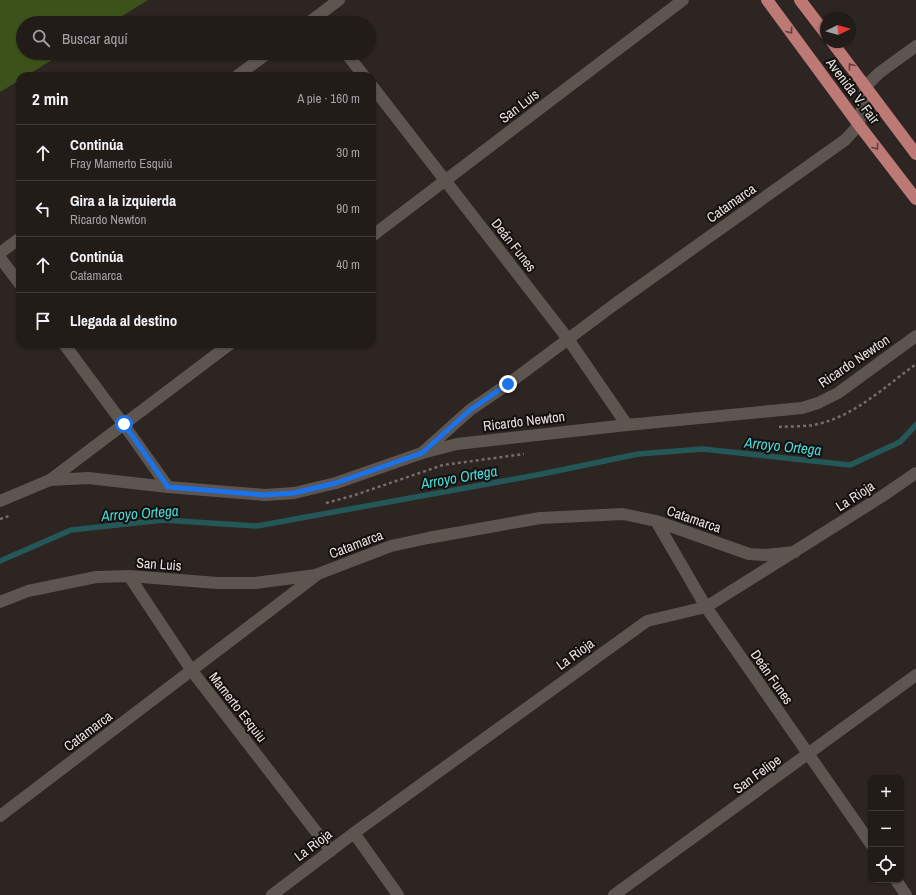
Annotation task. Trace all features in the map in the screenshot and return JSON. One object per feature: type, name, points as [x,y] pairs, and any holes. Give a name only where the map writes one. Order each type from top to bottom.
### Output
[{"type":"main road","name":"Avenida V. Fair","points":[[767,0],[859,125],[916,199]]},
{"type":"main road","points":[[800,0],[820,26]]},
{"type":"main road","name":"Avenida V. Fair","points":[[837,48],[916,154]]},
{"type":"street","points":[[322,16],[339,0]]},
{"type":"street","name":"San Luis","points":[[376,233],[683,0]]},
{"type":"street","points":[[859,125],[866,86],[879,73],[916,46]]},
{"type":"street","points":[[242,72],[259,60]]},
{"type":"street","points":[[351,60],[361,72]]},
{"type":"street","name":"Deán Funes","points":[[376,91],[444,181],[568,339],[627,425]]},
{"type":"street","name":"Catamarca","points":[[422,453],[470,410],[845,140],[859,125]]},
{"type":"street","points":[[0,252],[16,241]]},
{"type":"street","points":[[0,258],[16,279]]},
{"type":"street","name":"Ricardo Newton","points":[[50,480],[88,478],[168,487],[264,495],[294,493],[336,483],[422,453],[457,444],[627,425],[802,408],[818,403],[838,393],[916,336]]},
{"type":"street","points":[[67,348],[124,424],[168,487]]},
{"type":"street","points":[[0,501],[50,480],[225,348]]},
{"type":"street","name":"La Rioja","points":[[272,895],[354,833],[647,621],[706,607],[795,552],[916,473]]},
{"type":"street","name":"Catamarca","points":[[0,816],[318,574],[391,546],[540,518],[623,514],[656,521],[749,554],[765,555],[795,552]]},
{"type":"street","name":"Deán Funes","points":[[656,521],[706,607],[868,840]]},
{"type":"street","name":"San Luis","points":[[0,602],[28,591],[96,577],[129,576],[217,583],[255,583],[318,574]]},
{"type":"street","name":"Mamerto Esquiu","points":[[129,576],[192,671],[331,851]]},
{"type":"street","name":"San Felipe","points":[[614,895],[916,675]]},
{"type":"street","points":[[354,833],[398,895]]},
{"type":"street","points":[[898,883],[906,895]]},
{"type":"path","points":[[773,428],[823,423],[856,409],[916,364]]},
{"type":"path","points":[[322,503],[352,496],[443,465],[530,453]]},
{"type":"green space","points":[[0,0],[148,0],[122,16],[16,16],[16,60],[52,60],[32,72],[16,72],[16,82],[0,92]]},
{"type":"waterway","name":"Arroyo Ortega","points":[[0,561],[71,530],[163,520],[257,526],[542,474],[638,454],[703,449],[850,465],[900,442],[916,425]]},
{"type":"route","points":[[124,424],[168,487],[264,495],[294,493],[336,483],[422,453],[470,410],[508,384]]}]
